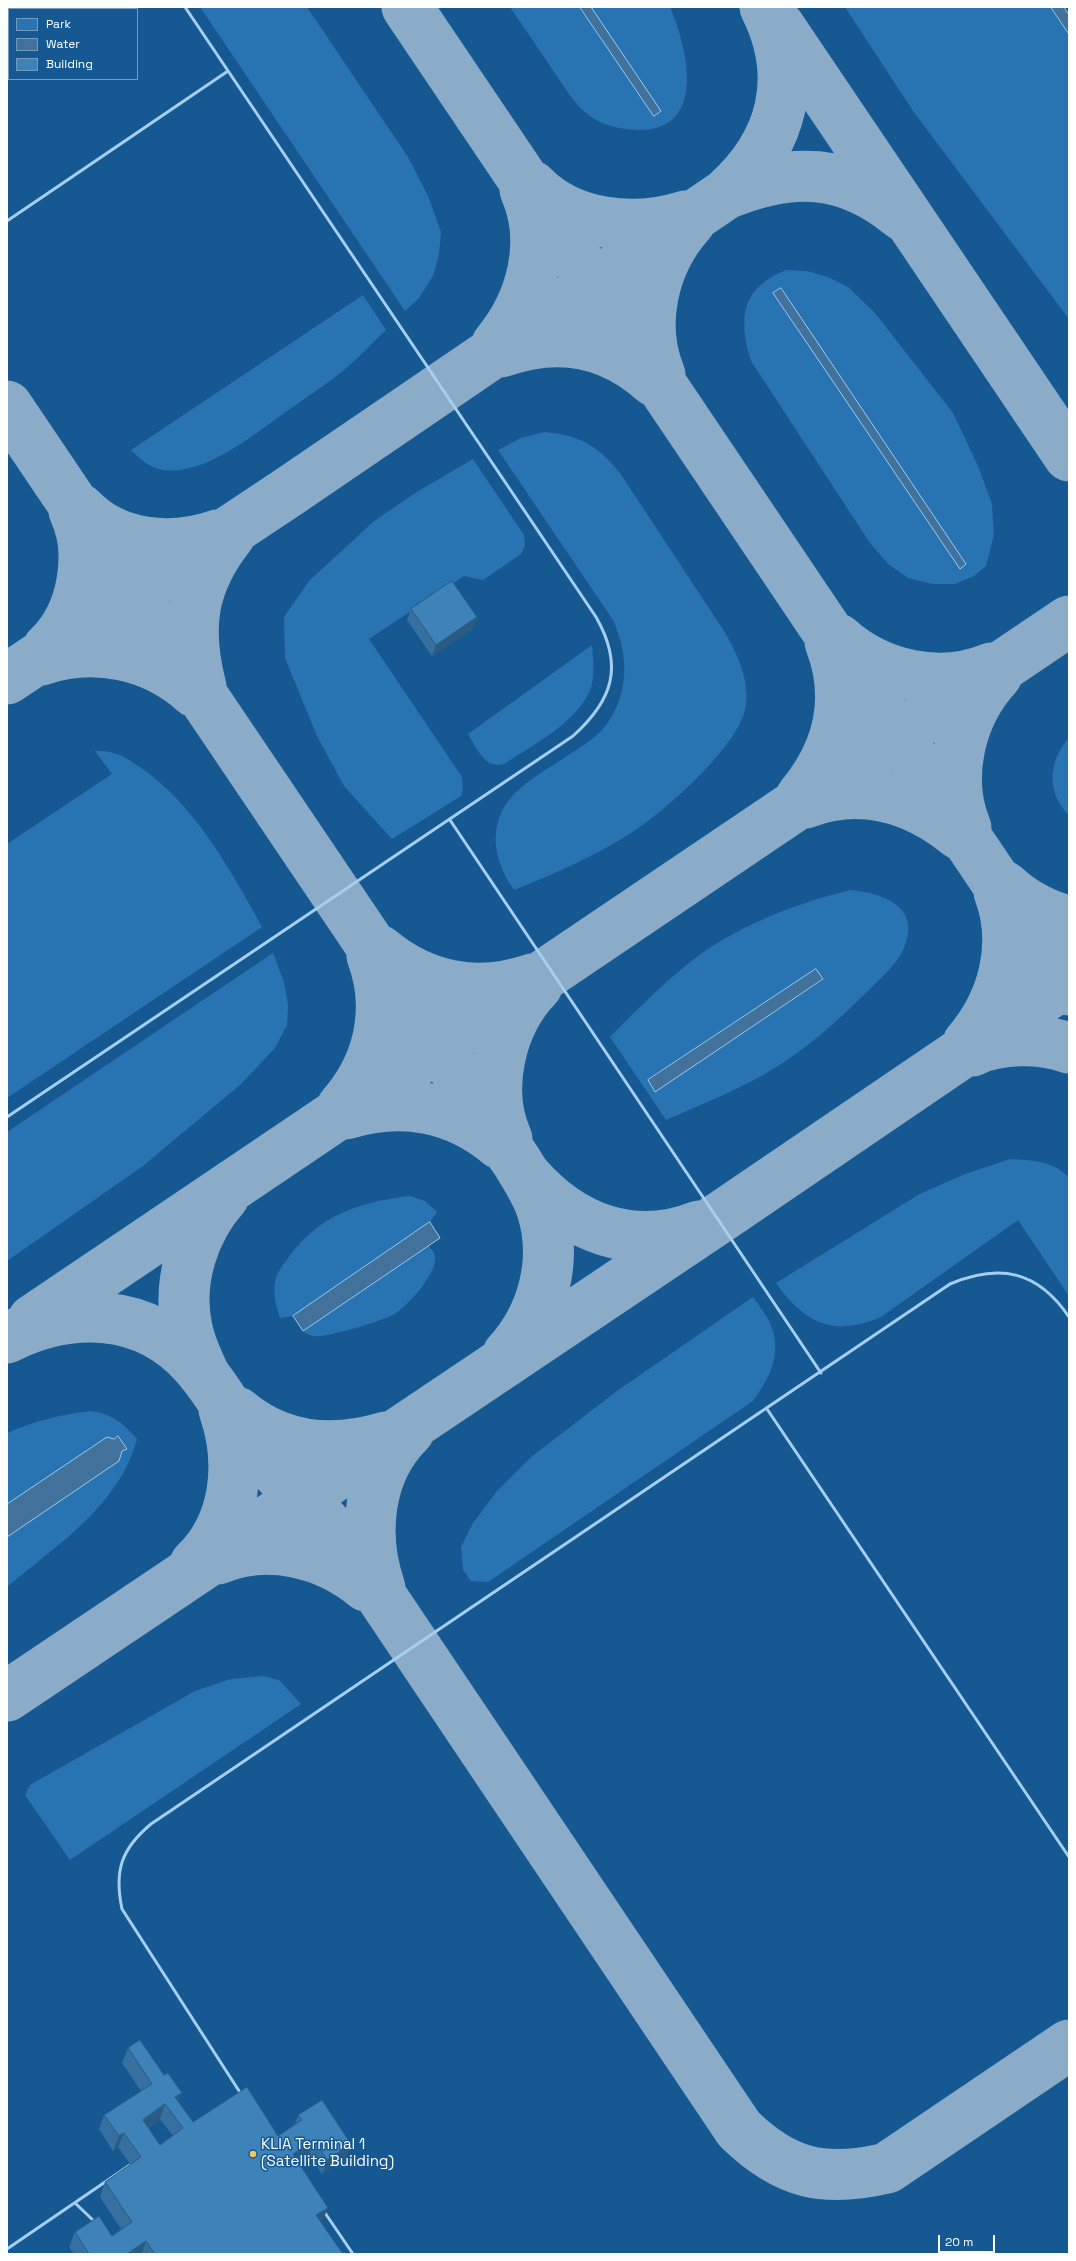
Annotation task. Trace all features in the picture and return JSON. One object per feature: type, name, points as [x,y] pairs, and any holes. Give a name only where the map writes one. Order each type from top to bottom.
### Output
[{"type":"lane","points":[[7,1117],[573,736],[590,721],[600,708],[607,693],[611,678],[608,645],[596,617],[185,7]]},
{"type":"lane","points":[[7,221],[228,71]]},
{"type":"lane","points":[[450,820],[821,1373]]},
{"type":"lane","points":[[245,2100],[122,1909],[119,1892],[119,1876],[122,1860],[128,1847],[150,1824],[821,1373],[950,1284],[984,1273],[1023,1277],[1039,1285],[1061,1305],[1069,1317]]},
{"type":"lane","points":[[767,1409],[1069,1857]]},
{"type":"lane","points":[[234,2098],[240,2094]]},
{"type":"lane","points":[[7,2249],[130,2165]]},
{"type":"lane","points":[[75,2203],[101,2228]]},
{"type":"lane","points":[[319,2203],[353,2254]]},
{"type":"green space","points":[[200,7],[307,7],[408,157],[428,196],[441,232],[439,254],[433,276],[419,298],[405,311]]},
{"type":"green space","points":[[510,7],[580,7],[654,116],[661,111],[591,7],[670,7],[682,43],[686,63],[687,83],[684,101],[676,116],[662,126],[640,130],[611,126],[598,121],[581,109],[569,94]]},
{"type":"green space","points":[[845,7],[1051,7],[1069,34],[1069,319],[913,111]]},
{"type":"green space","points":[[786,270],[807,271],[828,277],[848,287],[875,313],[953,413],[978,466],[992,504],[994,535],[986,566],[974,576],[955,584],[933,584],[908,578],[888,564],[870,543],[751,361],[747,345],[744,318],[752,295],[771,277]],"holes":[[[781,288],[966,564],[960,568],[773,293]]]},
{"type":"green space","points":[[363,295],[386,330],[355,361],[338,375],[245,441],[210,461],[192,468],[175,471],[154,468],[143,461],[131,450]]},
{"type":"green space","points":[[544,432],[557,433],[587,443],[612,463],[620,473],[726,634],[742,668],[746,686],[746,705],[741,722],[730,740],[714,760],[676,798],[656,815],[623,838],[597,853],[514,890],[501,866],[497,854],[496,829],[506,805],[515,793],[526,783],[586,744],[603,729],[612,716],[618,703],[624,676],[622,648],[613,620],[498,450],[521,438]]},
{"type":"green space","points":[[473,459],[524,535],[525,545],[521,554],[483,580],[464,576],[369,639],[462,777],[463,788],[461,796],[392,839],[344,786],[317,736],[285,658],[284,617],[309,581],[373,522],[415,493]]},
{"type":"green space","points":[[592,645],[593,678],[591,688],[585,700],[576,712],[554,732],[504,764],[497,765],[486,760],[478,751],[468,734]]},
{"type":"green space","points":[[1069,738],[1069,815],[1056,797],[1052,777],[1057,757]]},
{"type":"green space","points":[[95,751],[111,752],[127,759],[160,783],[178,800],[195,819],[224,861],[262,927],[7,1098],[7,844],[112,774]]},
{"type":"green space","points":[[850,890],[874,894],[896,904],[903,912],[908,922],[908,934],[904,948],[894,965],[847,1011],[796,1054],[768,1072],[718,1098],[666,1120],[610,1037],[673,976],[701,954],[721,941],[762,920],[828,896]],"holes":[[[816,969],[823,980],[655,1091],[648,1079]]]},
{"type":"green space","points":[[273,953],[284,982],[288,1005],[287,1025],[275,1048],[240,1085],[143,1166],[7,1261],[7,1132]]},
{"type":"green space","points":[[1010,1159],[1042,1162],[1056,1168],[1069,1177],[1069,1296],[1018,1220],[881,1317],[864,1323],[849,1326],[835,1326],[822,1323],[810,1317],[798,1308],[776,1283],[918,1195],[965,1174]]},
{"type":"green space","points":[[410,1196],[425,1201],[437,1212],[430,1222],[293,1316],[280,1318],[276,1305],[274,1287],[277,1275],[300,1243],[327,1221],[342,1213],[374,1202]]},
{"type":"green space","points":[[429,1246],[435,1256],[434,1266],[431,1273],[414,1297],[396,1313],[370,1324],[327,1335],[313,1336],[303,1331]]},
{"type":"green space","points":[[753,1297],[770,1323],[774,1334],[775,1354],[773,1364],[765,1383],[753,1401],[488,1582],[471,1581],[463,1570],[461,1547],[473,1523],[497,1491],[531,1457],[617,1391]]},
{"type":"green space","points":[[92,1411],[118,1420],[137,1439],[128,1463],[116,1484],[101,1504],[84,1522],[7,1587],[7,1433],[49,1419]]},
{"type":"green space","points":[[263,1676],[279,1680],[301,1704],[70,1860],[25,1795],[30,1785],[195,1691],[231,1679]]},
{"type":"water","points":[[580,7],[591,7],[661,111],[654,116]]},
{"type":"water","points":[[1051,7],[1064,7],[1069,15],[1069,34]]},
{"type":"water","points":[[781,288],[966,564],[960,569],[773,293]]},
{"type":"water","points":[[816,969],[823,979],[655,1092],[648,1080]]},
{"type":"water","points":[[430,1222],[440,1238],[303,1331],[293,1316]]},
{"type":"water","points":[[118,1436],[127,1449],[122,1451],[119,1461],[7,1537],[7,1504],[107,1437],[114,1439]]},
{"type":"building","points":[[452,581],[477,617],[436,645],[411,609]]},
{"type":"building","name":"KLIA Terminal 1 (Satellite Building)","points":[[140,2040],[164,2075],[168,2073],[182,2093],[175,2097],[193,2122],[247,2087],[278,2136],[302,2120],[298,2115],[322,2100],[351,2144],[327,2160],[314,2140],[293,2154],[328,2208],[316,2215],[343,2254],[155,2254],[146,2241],[127,2254],[89,2254],[75,2232],[99,2216],[112,2236],[132,2222],[105,2182],[141,2157],[124,2133],[119,2136],[104,2115],[152,2084],[128,2048]],"holes":[[[165,2104],[183,2128],[160,2145],[143,2120]]]},
{"type":"taxiway","points":[[407,7],[1069,990]]},
{"type":"taxiway","points":[[7,679],[287,493],[726,194],[745,174],[761,153],[773,131],[780,108],[783,83],[782,59],[776,33],[765,7]]},
{"type":"taxiway","points":[[779,26],[1069,456]]},
{"type":"taxiway","points":[[726,194],[750,185],[773,179],[796,176],[817,177],[839,181],[860,188],[881,199],[902,215]]},
{"type":"taxiway","points":[[532,186],[565,210],[604,222],[645,224],[685,216]]},
{"type":"taxiway","points":[[497,344],[519,310],[533,271],[535,230],[532,210],[525,190]]},
{"type":"taxiway","points":[[660,375],[654,355],[651,335],[653,295],[667,256],[677,238],[690,222]]},
{"type":"taxiway","points":[[501,352],[542,342],[582,344],[601,349],[619,357],[637,367],[654,381]]},
{"type":"taxiway","points":[[7,406],[528,1179],[540,1204],[547,1229],[548,1268],[538,1305],[520,1339],[508,1354]]},
{"type":"taxiway","points":[[80,509],[94,521],[110,531],[127,538],[144,542],[163,544],[181,543],[217,535]]},
{"type":"taxiway","points":[[48,648],[60,635],[70,619],[77,602],[82,583],[84,564],[83,546],[80,528],[74,511]]},
{"type":"taxiway","points":[[201,687],[196,666],[194,645],[193,626],[195,607],[207,571],[217,553],[230,535]]},
{"type":"taxiway","points":[[33,1320],[1069,621]]},
{"type":"taxiway","points":[[838,639],[854,652],[872,662],[891,670],[911,675],[931,678],[951,678],[991,668]]},
{"type":"taxiway","points":[[801,797],[825,761],[833,743],[838,724],[841,704],[840,684],[837,663],[830,642]]},
{"type":"taxiway","points":[[41,660],[82,652],[102,652],[122,655],[142,660],[161,668],[195,692]]},
{"type":"taxiway","points":[[966,828],[960,808],[957,788],[957,768],[960,747],[965,728],[974,709],[984,691],[997,675]]},
{"type":"taxiway","points":[[805,803],[826,797],[846,794],[866,794],[886,797],[924,811],[942,821],[959,834]]},
{"type":"taxiway","points":[[1004,886],[1035,908],[1052,916],[1069,921]]},
{"type":"taxiway","points":[[968,1043],[990,1010],[1004,972],[1008,932],[1005,912],[999,892]]},
{"type":"taxiway","points":[[379,950],[396,963],[414,973],[451,986],[491,988],[511,985],[532,979]]},
{"type":"taxiway","points":[[342,1107],[355,1091],[365,1073],[373,1055],[378,1036],[381,1016],[381,996],[378,976],[372,956]]},
{"type":"taxiway","points":[[7,1696],[725,1214],[1069,980]]},
{"type":"taxiway","points":[[507,1139],[500,1120],[497,1100],[497,1079],[500,1058],[505,1038],[514,1019],[524,1001],[537,986]]},
{"type":"taxiway","points":[[972,1051],[995,1044],[1020,1041],[1045,1042],[1069,1048]]},
{"type":"taxiway","points":[[346,1114],[387,1106],[427,1108],[446,1113],[465,1121],[483,1131],[500,1144]]},
{"type":"taxiway","points":[[527,1177],[545,1195],[564,1210],[584,1222],[605,1230],[627,1235],[651,1236],[675,1233],[699,1226]]},
{"type":"taxiway","points":[[204,1374],[188,1334],[184,1311],[186,1275],[196,1241],[213,1210],[224,1196]]},
{"type":"taxiway","points":[[7,1338],[31,1328],[56,1321],[81,1317],[106,1318],[130,1323],[154,1332],[175,1345],[195,1364],[212,1385],[241,1429],[257,1450],[325,1523],[363,1569],[739,2129],[773,2156],[789,2165],[807,2171],[825,2174],[844,2175],[887,2168],[1069,2045]]},
{"type":"taxiway","points":[[195,1564],[209,1548],[220,1530],[232,1492],[234,1471],[233,1450],[230,1430],[224,1410]]},
{"type":"taxiway","points":[[237,1412],[271,1434],[308,1444],[327,1446],[347,1445],[386,1437]]},
{"type":"taxiway","points":[[380,1588],[374,1568],[371,1547],[370,1526],[372,1505],[384,1466],[395,1447],[409,1431]]},
{"type":"taxiway","points":[[218,1559],[237,1553],[257,1550],[296,1552],[315,1557],[333,1565],[366,1586]]},
{"type":"place","name":"KLIA Terminal 1 (Satellite Building)","points":[[253,2154]]}]
